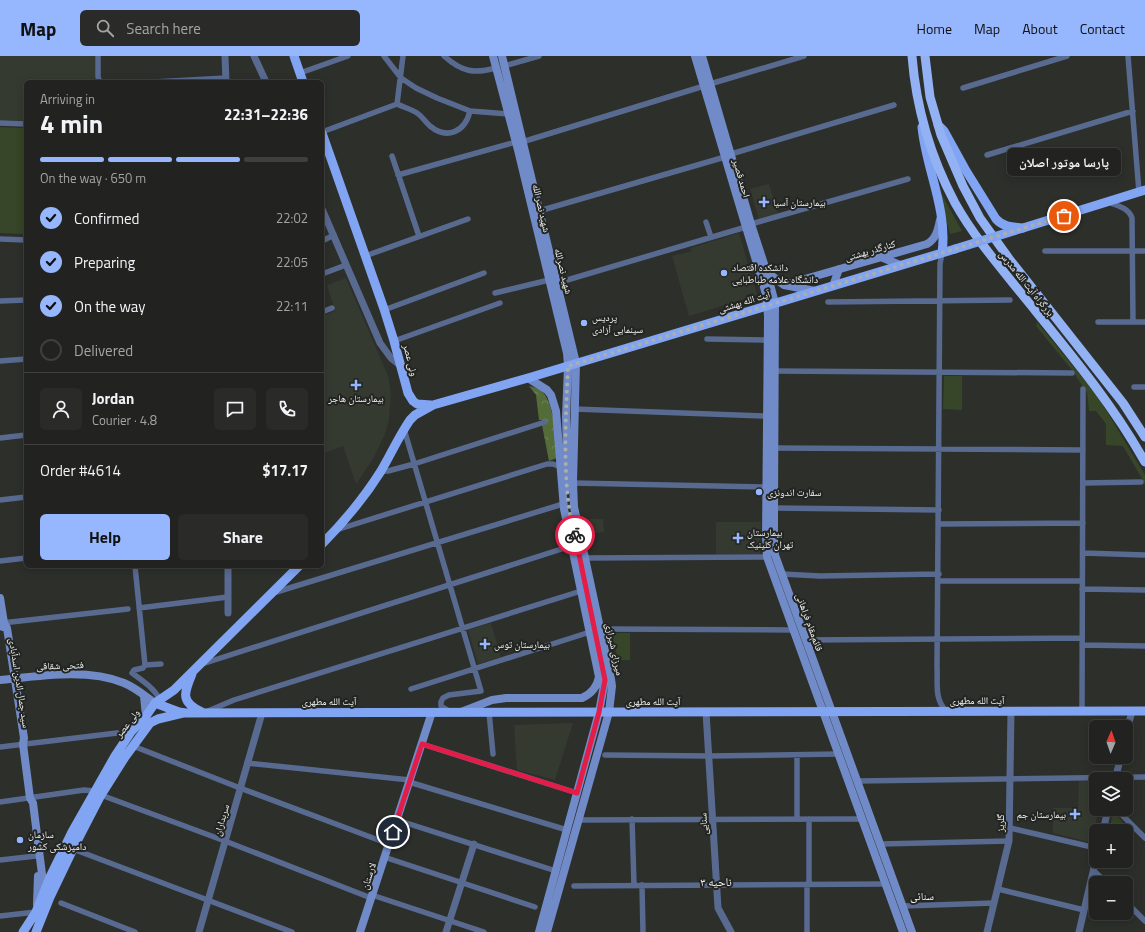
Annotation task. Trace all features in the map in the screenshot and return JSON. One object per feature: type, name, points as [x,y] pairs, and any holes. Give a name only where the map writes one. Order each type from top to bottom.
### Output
[{"type":"highway","name":"بزرگراه آیت الله مدرس","points":[[912,56],[916,95],[921,116],[940,170],[955,203],[998,265],[1077,362],[1112,410],[1145,462]]},
{"type":"highway","name":"بزرگراه آیت الله مدرس","points":[[925,56],[930,97],[938,125],[963,186],[988,231],[1123,403],[1145,437]]},
{"type":"main road","points":[[294,56],[302,78]]},
{"type":"main road","name":"شهید نصر الله","points":[[493,56],[500,67]]},
{"type":"main road","name":"شهید نصر الله","points":[[502,56],[500,67],[508,114],[519,142],[544,243]]},
{"type":"main road","name":"احمد قصیر","points":[[696,56],[707,85],[749,225],[766,294],[771,304]]},
{"type":"main road","name":"احمد قصیر","points":[[702,56],[707,85]]},
{"type":"main road","name":"شهید نصرالله","points":[[500,67],[519,142],[539,211],[544,243],[572,364]]},
{"type":"main road","points":[[921,116],[923,140],[941,213],[944,239],[942,253]]},
{"type":"main road","points":[[938,125],[944,131],[996,219],[1000,223],[1007,226],[1023,228]]},
{"type":"main road","name":"ولی عصر","points":[[324,139],[384,310],[402,366],[407,388],[413,401],[419,405],[433,405]]},
{"type":"main road","name":"آیت الله بهشتی","points":[[433,405],[528,378],[1023,228],[1111,203],[1142,191]]},
{"type":"main road","name":"کنارگذر بهشتی","points":[[784,285],[924,245],[932,241],[938,231],[941,213]]},
{"type":"main road","name":"احمد قصیر","points":[[749,225],[767,273],[771,304]]},
{"type":"main road","points":[[881,257],[900,265]]},
{"type":"main road","points":[[833,286],[839,269]]},
{"type":"main road","points":[[767,273],[784,285],[815,291]]},
{"type":"main road","name":"قائم‌مقام فراهانی","points":[[771,304],[768,340],[766,487],[767,557],[794,630],[857,781],[912,932]]},
{"type":"main road","name":"قائم‌مقام فراهانی","points":[[771,304],[774,371],[775,555],[806,640],[839,754],[903,932]]},
{"type":"main road","name":"میرزای شیرازی","points":[[547,932],[609,712],[612,686],[574,507],[572,483],[574,409],[572,364]]},
{"type":"main road","name":"میرزای شیرازی","points":[[539,932],[599,712],[605,680],[569,508],[566,436],[572,364]]},
{"type":"main road","name":"میرزای شیرازی","points":[[456,712],[492,700],[506,698],[574,698],[585,696],[594,689],[599,677],[563,504],[557,418],[553,400],[551,394],[545,388],[528,378]]},
{"type":"main road","points":[[324,542],[361,500],[380,472],[404,429],[415,415],[433,405]]},
{"type":"main road","name":"ولی عصر","points":[[23,932],[73,849],[98,793],[131,732],[298,568]]},
{"type":"main road","name":"سید جمال الدین اسدآبادی","points":[[0,598],[2,623],[7,628],[12,678],[24,738],[22,744],[30,798],[33,803],[47,893]]},
{"type":"main road","points":[[197,668],[186,690],[186,698],[189,705],[204,713]]},
{"type":"main road","name":"فتحی شقاقی","points":[[0,680],[69,674],[89,675],[116,680],[132,687],[144,696],[159,703]]},
{"type":"main road","points":[[144,696],[146,716]]},
{"type":"main road","name":"آیت الله مطهری","points":[[159,703],[179,712],[186,713],[1145,711]]},
{"type":"main road","name":"لارستان","points":[[360,932],[432,712]]},
{"type":"main road","name":"ولی عصر","points":[[36,932],[53,872],[72,832],[98,793],[148,725],[153,721],[166,716],[186,713]]},
{"type":"main road","points":[[30,798],[28,804],[36,856],[38,884],[36,912]]},
{"type":"main road","points":[[43,875],[48,877],[53,872]]},
{"type":"street","points":[[98,56],[99,80]]},
{"type":"street","points":[[226,56],[226,80]]},
{"type":"street","points":[[254,56],[265,80]]},
{"type":"street","points":[[302,78],[348,56]]},
{"type":"street","points":[[384,56],[401,78],[426,93],[470,111],[508,114]]},
{"type":"street","points":[[397,104],[403,56]]},
{"type":"street","points":[[444,56],[470,71],[478,72],[539,56]]},
{"type":"street","points":[[398,175],[519,142],[804,56]]},
{"type":"street","points":[[963,88],[1067,56]]},
{"type":"street","points":[[1128,56],[1132,111],[1142,191]]},
{"type":"street","points":[[324,132],[397,104],[417,113],[431,127],[447,134],[458,130],[463,126],[469,116],[470,111]]},
{"type":"street","points":[[539,211],[894,105]]},
{"type":"street","points":[[987,155],[1132,111]]},
{"type":"street","points":[[0,123],[24,124]]},
{"type":"street","points":[[392,156],[419,236]]},
{"type":"street","points":[[495,293],[553,282],[908,179]]},
{"type":"street","points":[[1111,203],[1126,210],[1131,214],[1132,218],[1133,322]]},
{"type":"street","points":[[324,213],[380,343],[391,358],[402,366]]},
{"type":"street","points":[[365,256],[468,219]]},
{"type":"street","points":[[706,222],[711,237]]},
{"type":"street","points":[[324,240],[334,235]]},
{"type":"street","points":[[0,239],[24,240]]},
{"type":"street","points":[[1045,252],[1145,251]]},
{"type":"street","points":[[942,253],[940,260],[938,697],[941,705],[946,711]]},
{"type":"street","points":[[324,273],[346,265]]},
{"type":"street","points":[[384,310],[484,273]]},
{"type":"street","points":[[0,301],[24,300]]},
{"type":"street","points":[[828,302],[1010,300]]},
{"type":"street","points":[[394,341],[500,303]]},
{"type":"street","points":[[324,311],[332,308]]},
{"type":"street","points":[[1098,322],[1145,322]]},
{"type":"street","points":[[707,339],[768,340]]},
{"type":"street","points":[[0,361],[24,359]]},
{"type":"street","points":[[774,371],[1072,373]]},
{"type":"street","points":[[1134,387],[1145,387]]},
{"type":"street","points":[[1082,711],[1083,389]]},
{"type":"street","points":[[574,409],[767,416]]},
{"type":"street","points":[[380,472],[414,464],[545,422]]},
{"type":"street","points":[[404,429],[481,691],[449,695],[443,698],[441,706],[456,712]]},
{"type":"street","points":[[0,438],[24,435]]},
{"type":"street","points":[[774,448],[1083,450]]},
{"type":"street","points":[[335,531],[547,464],[556,464],[561,467]]},
{"type":"street","points":[[1083,483],[1142,482]]},
{"type":"street","points":[[572,483],[766,487]]},
{"type":"street","points":[[0,500],[24,497]]},
{"type":"street","points":[[271,594],[563,504]]},
{"type":"street","points":[[774,508],[939,510]]},
{"type":"street","points":[[939,524],[1083,523]]},
{"type":"street","points":[[197,668],[572,546]]},
{"type":"street","points":[[1082,554],[1145,555]]},
{"type":"street","points":[[585,558],[767,557]]},
{"type":"street","points":[[0,560],[24,558]]},
{"type":"street","points":[[135,568],[145,665]]},
{"type":"street","points":[[228,568],[228,613]]},
{"type":"street","points":[[782,574],[820,576],[938,574]]},
{"type":"street","points":[[938,581],[1082,581]]},
{"type":"street","points":[[1082,589],[1145,590]]},
{"type":"street","points":[[204,713],[234,700],[581,590]]},
{"type":"street","points":[[139,608],[228,597]]},
{"type":"street","points":[[2,623],[128,609]]},
{"type":"street","points":[[601,629],[794,630]]},
{"type":"street","points":[[411,689],[590,632]]},
{"type":"street","points":[[806,640],[1082,638]]},
{"type":"street","points":[[1082,646],[1145,646]]},
{"type":"street","points":[[159,703],[154,691],[145,682],[132,673],[134,670],[143,668],[145,665],[161,664]]},
{"type":"street","name":"گلریز","points":[[987,932],[1009,841],[1011,711]]},
{"type":"street","points":[[1130,720],[1132,711]]},
{"type":"street","name":"سربداران","points":[[199,932],[262,712]]},
{"type":"street","points":[[489,712],[493,754]]},
{"type":"street","name":"سنایی","points":[[706,712],[718,908],[731,932]]},
{"type":"street","points":[[0,747],[117,733]]},
{"type":"street","points":[[422,744],[577,793]]},
{"type":"street","points":[[133,746],[389,844]]},
{"type":"street","points":[[605,755],[709,756],[839,754]]},
{"type":"street","points":[[797,755],[797,819]]},
{"type":"street","points":[[247,763],[409,781],[567,830]]},
{"type":"street","points":[[1133,777],[1145,777]]},
{"type":"street","points":[[857,781],[1089,778]]},
{"type":"street","points":[[0,802],[84,790],[98,793],[372,897],[484,932]]},
{"type":"street","points":[[1123,816],[1145,838]]},
{"type":"street","points":[[632,819],[634,885]]},
{"type":"street","points":[[807,932],[809,819]]},
{"type":"street","points":[[579,820],[862,819]]},
{"type":"street","points":[[397,820],[556,871]]},
{"type":"street","points":[[1010,828],[1089,846]]},
{"type":"street","points":[[1138,831],[1145,831]]},
{"type":"street","points":[[880,844],[1009,841]]},
{"type":"street","points":[[446,932],[474,844]]},
{"type":"street","points":[[73,849],[292,932]]},
{"type":"street","points":[[0,860],[36,856]]},
{"type":"street","points":[[384,857],[535,907]]},
{"type":"street","points":[[1093,870],[1099,876]]},
{"type":"street","points":[[1078,932],[1093,870]]},
{"type":"street","points":[[574,886],[885,884]]},
{"type":"street","points":[[642,885],[643,932]]},
{"type":"street","points":[[998,889],[1084,910]]},
{"type":"street","points":[[61,903],[135,932]]},
{"type":"street","points":[[903,906],[994,903]]},
{"type":"street","points":[[1133,909],[1145,921]]},
{"type":"street","points":[[0,916],[36,912]]},
{"type":"shaded area","points":[[0,56],[95,56],[95,80],[24,80],[24,121],[0,120]]},
{"type":"shaded area","name":"بیمارستان آسیا","points":[[769,184],[778,214],[759,220],[750,189]]},
{"type":"shaded area","name":"دانشکده اقتصاد دانشگاه علامه طباطبایی","points":[[739,233],[757,295],[689,316],[672,256],[692,251],[691,248]]},
{"type":"shaded area","name":"بیمارستان هاجر","points":[[346,278],[388,376],[391,393],[389,419],[385,434],[373,459],[356,484],[343,446],[324,453],[324,315],[335,311],[327,285]]},
{"type":"shaded area","points":[[587,519],[603,519],[604,532],[588,534]]},
{"type":"shaded area","name":"بیمارستان تهران کلینیک","points":[[716,522],[761,522],[760,554],[716,554]]},
{"type":"shaded area","name":"بیمارستان توس","points":[[491,623],[501,657],[478,664],[468,630]]},
{"type":"shaded area","points":[[573,723],[555,780],[517,770],[514,725]]},
{"type":"shaded area","name":"بیمارستان جم","points":[[1079,781],[1089,781],[1089,816],[1097,816],[1095,824],[1089,824],[1089,842],[1053,833],[1053,808],[1078,808]]},
{"type":"green space","points":[[0,127],[24,128],[24,234],[0,233]]},
{"type":"green space","points":[[937,186],[938,187],[962,231],[950,234]]},
{"type":"green space","points":[[1037,322],[1097,395],[1145,475],[1145,484],[1123,446],[1106,445],[1106,424],[1096,411],[1089,411],[1087,393],[1072,370],[1036,326]]},
{"type":"green space","points":[[944,376],[962,376],[962,410],[943,409]]},
{"type":"green space","points":[[529,386],[534,387],[544,393],[551,409],[557,458],[549,461],[542,425],[545,420],[539,420],[536,395]]},
{"type":"green space","points":[[611,633],[630,633],[630,660],[618,660]]},
{"type":"green space","points":[[1112,816],[1117,816],[1123,822],[1121,824],[1110,824]]},
{"type":"way so far","points":[[575,535],[569,508],[567,475],[566,417],[568,366],[1064,216]]},
{"type":"place","name":"بیمارستان آسیا","points":[[764,202]]},
{"type":"place","name":"پارسا موتور اصلان","points":[[1064,216]]},
{"type":"place","name":"دانشکده اقتصاد دانشگاه علامه طباطبایی","points":[[724,273]]},
{"type":"place","name":"پردیس سینمایی آزادی","points":[[584,323]]},
{"type":"place","name":"بیمارستان هاجر","points":[[356,385]]},
{"type":"place","name":"سفارت اندونزی","points":[[759,492]]},
{"type":"place","name":"بیمارستان تهران کلینیک","points":[[738,538]]},
{"type":"place","name":"بیمارستان توس","points":[[485,644]]},
{"type":"place","name":"بیمارستان جم","points":[[1075,814]]},
{"type":"place","name":"سازمان دامپزشکی کشور","points":[[20,840]]},
{"type":"district","name":"ناحیه ۳","points":[[716,882]]},
{"type":"district","name":"سنائی","points":[[922,896]]},
{"type":"route","points":[[393,832],[422,744],[577,793],[599,712],[605,680],[575,535]]}]
